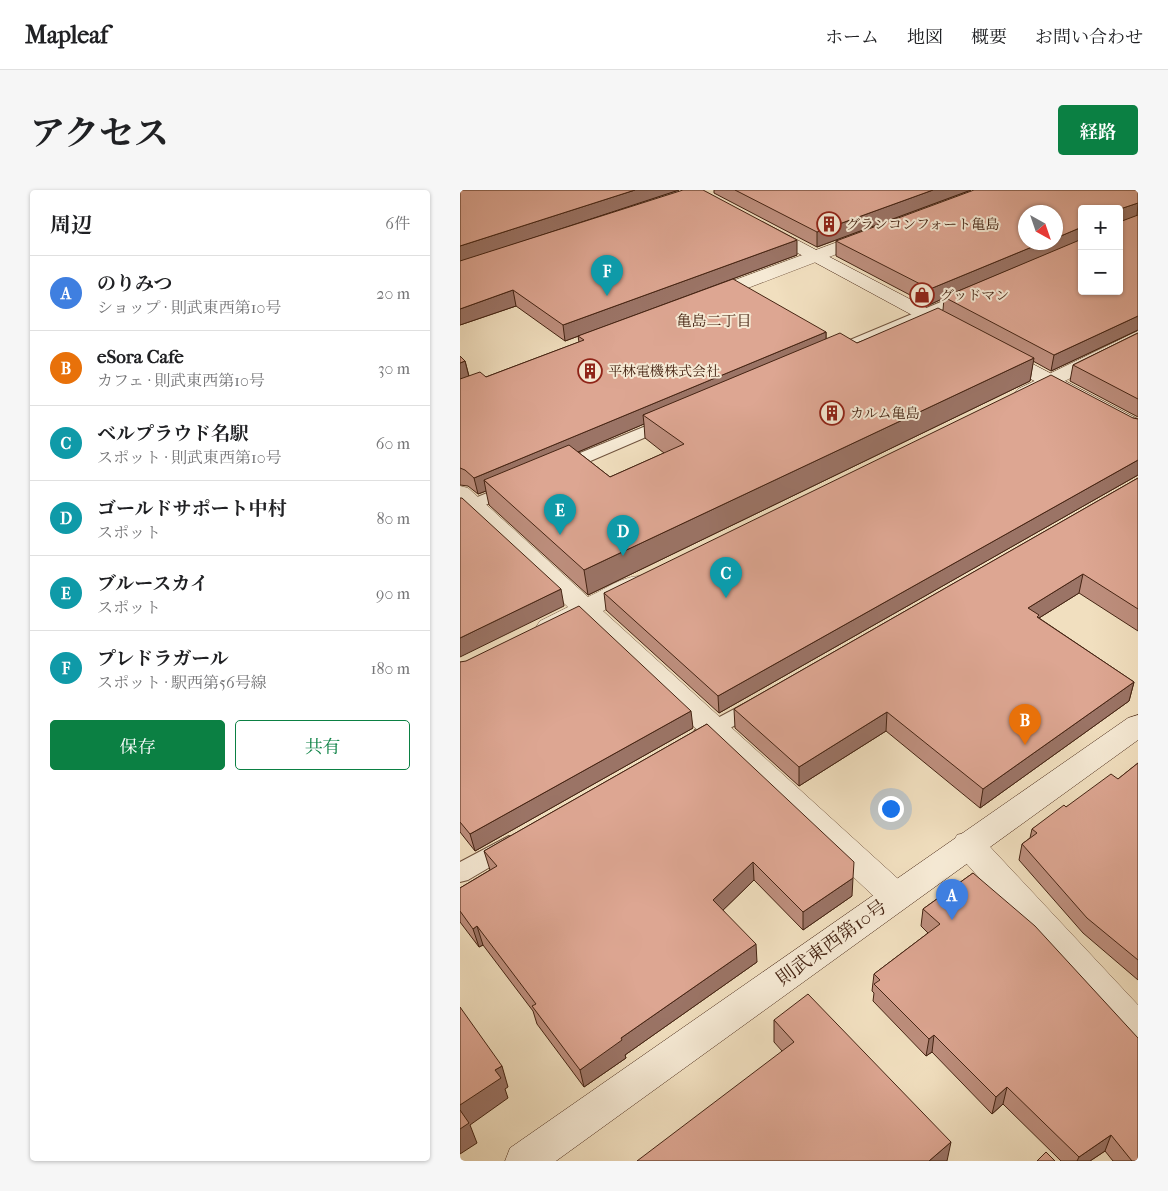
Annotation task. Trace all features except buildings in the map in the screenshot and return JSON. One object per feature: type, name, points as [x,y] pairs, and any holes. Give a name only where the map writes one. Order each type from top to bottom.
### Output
[{"type":"street","points":[[749,220],[1138,428]]},
{"type":"street","points":[[690,303],[885,230]]},
{"type":"street","points":[[1005,403],[1138,338]]},
{"type":"street","points":[[464,503],[585,609],[895,896]]},
{"type":"street","points":[[531,635],[655,575]]},
{"type":"street","name":"則武東西第10号","points":[[524,1161],[1138,725]]},
{"type":"street","points":[[968,844],[1138,1030]]},
{"type":"lane","points":[[815,359],[978,290]]},
{"type":"lane","points":[[546,473],[680,416]]},
{"type":"lane","points":[[464,503],[528,481]]},
{"type":"lane","points":[[689,742],[773,694]]},
{"type":"lane","points":[[460,873],[529,833]]},
{"type":"place","name":"グランコンフォート亀島","points":[[829,224]]},
{"type":"place","name":"グッドマン","points":[[922,295]]},
{"type":"place","name":"プレドラガール","points":[[607,296]]},
{"type":"place","name":"平林電機株式会社","points":[[590,371]]},
{"type":"place","name":"カルム亀島","points":[[832,413]]},
{"type":"place","name":"ブルースカイ","points":[[560,535]]},
{"type":"place","name":"ゴールドサポート中村","points":[[623,556]]},
{"type":"place","name":"ベルプラウド名駅","points":[[726,598]]},
{"type":"place","name":"eSora Cafe","points":[[1025,745]]},
{"type":"place","name":"のりみつ","points":[[952,920]]},
{"type":"district","name":"亀島二丁目","points":[[714,321]]}]
